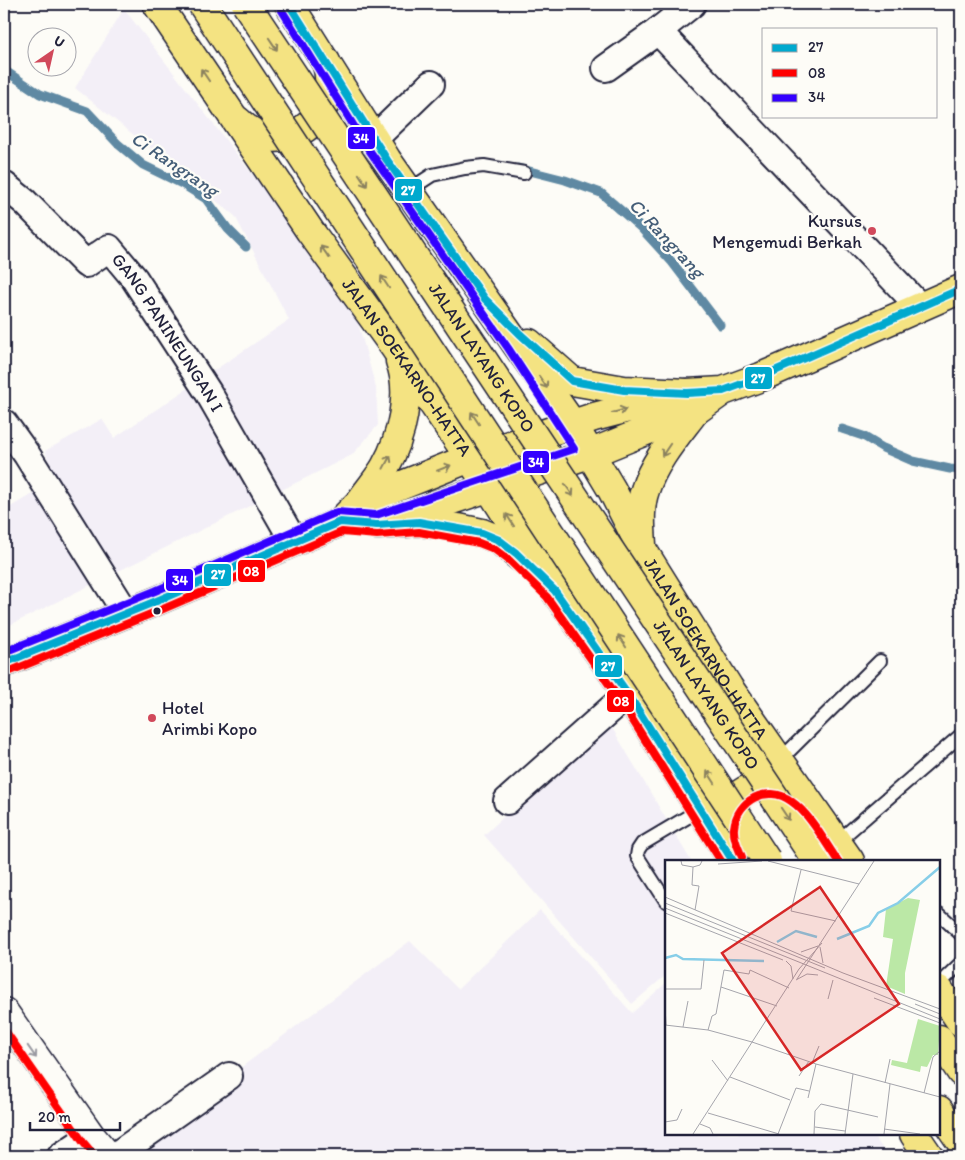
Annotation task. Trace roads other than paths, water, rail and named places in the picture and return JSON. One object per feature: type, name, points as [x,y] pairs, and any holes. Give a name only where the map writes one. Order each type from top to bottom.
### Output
[{"type":"main road","name":"JALAN SOEKARNO-HATTA","points":[[157,4],[310,230],[395,348],[470,458],[555,591],[628,694],[731,858]]},
{"type":"main road","points":[[202,4],[766,860]]},
{"type":"main road","name":"JALAN LAYANG KOPO","points":[[246,4],[815,860]]},
{"type":"main road","name":"JALAN SOEKARNO-HATTA","points":[[289,4],[374,139],[572,425],[612,490],[642,549],[729,688],[843,852]]},
{"type":"main road","points":[[232,116],[243,127],[257,134],[272,137],[288,136],[302,131],[315,122],[324,109],[329,94],[330,79],[327,64],[319,50]]},
{"type":"main road","points":[[377,526],[590,454],[691,402],[761,377],[961,290]]},
{"type":"main road","points":[[486,299],[520,334],[572,381],[691,402]]},
{"type":"main road","points":[[4,663],[340,522],[360,502],[385,466],[396,444],[405,407],[406,386],[404,370],[395,348]]},
{"type":"main road","points":[[360,502],[470,458],[594,418],[691,402]]},
{"type":"main road","points":[[642,549],[644,491],[691,402]]},
{"type":"main road","points":[[340,522],[377,526],[419,522],[482,534],[499,540],[516,553],[530,564],[555,591]]},
{"type":"main road","points":[[731,858],[724,840],[723,825],[727,811],[735,798],[747,789],[761,784],[776,784],[790,788],[803,796],[812,808]]},
{"type":"main road","points":[[940,991],[961,1022]]},
{"type":"main road","points":[[940,1040],[961,1072]]},
{"type":"main road","points":[[940,1111],[961,1142]]},
{"type":"main road","points":[[915,1135],[929,1156]]},
{"type":"street","points":[[606,68],[692,4]]},
{"type":"street","points":[[658,31],[920,307]]},
{"type":"street","points":[[374,139],[431,84]]},
{"type":"street","name":"GANG PANINEUNGAN I","points":[[4,185],[24,202],[86,264],[109,248],[134,278],[208,392],[294,542]]},
{"type":"street","points":[[4,423],[27,455],[126,613]]},
{"type":"street","points":[[507,801],[628,694]]},
{"type":"street","points":[[4,1012],[100,1146],[61,1156]]},
{"type":"street","points":[[115,1156],[229,1076]]},
{"type":"lane","points":[[409,190],[432,175],[464,168],[484,166],[524,173]]},
{"type":"lane","points":[[780,760],[880,661]]},
{"type":"lane","points":[[843,852],[961,735]]},
{"type":"lane","points":[[665,899],[637,856],[638,850],[642,844],[701,810]]},
{"type":"lane","points":[[940,915],[961,934]]},
{"type":"lane","points":[[940,983],[961,963]]},
{"type":"waterway","name":"Ci Rangrang","points":[[4,70],[40,94],[87,111],[118,144],[143,165],[182,184],[206,199],[228,229],[246,247]]},
{"type":"waterway","name":"Ci Rangrang","points":[[518,168],[565,180],[601,193],[640,227],[672,262],[720,325]]},
{"type":"waterway","name":"Ci Rangrang","points":[[842,429],[863,436],[883,448],[913,461],[961,470]]},
{"type":"place","name":"Kursus Mengemudi Berkah","points":[[872,231]]},
{"type":"place","name":"Hotel Arimbi Kopo","points":[[152,718]]}]
